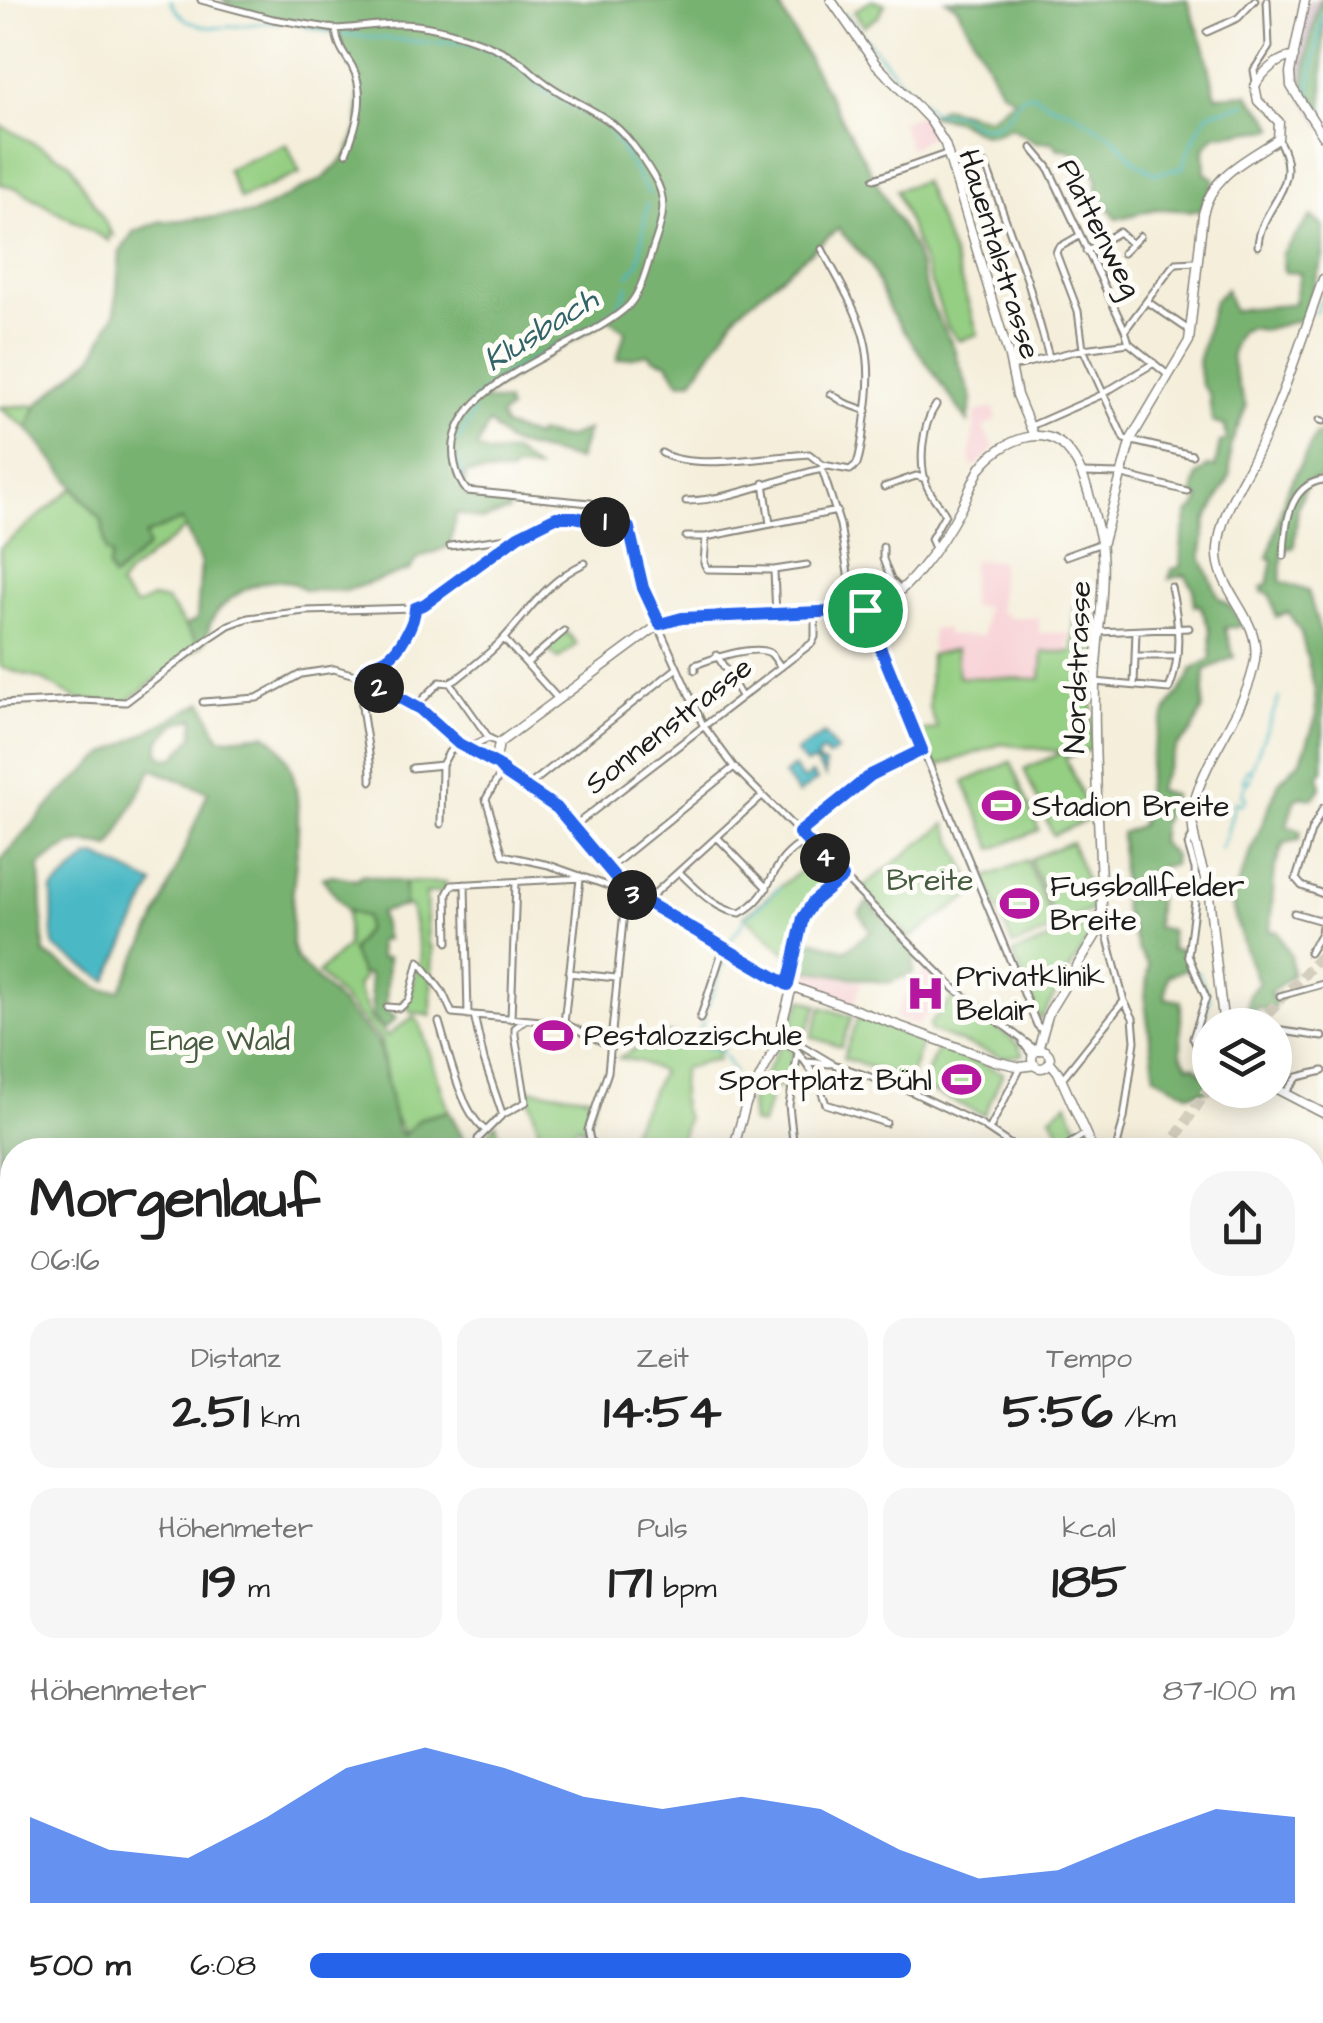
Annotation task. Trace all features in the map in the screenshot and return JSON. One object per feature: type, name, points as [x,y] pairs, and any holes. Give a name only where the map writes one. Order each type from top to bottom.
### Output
[{"type":"street","points":[[201,0],[336,29],[410,24],[497,47],[555,91],[617,127],[655,178],[663,199],[663,220],[633,300],[567,346],[490,390],[466,416],[453,440],[460,482],[467,491],[590,503],[614,513],[629,528],[643,588],[677,668],[703,726],[734,768],[956,989],[1021,1041],[1061,1080],[1088,1138]]},
{"type":"street","name":"Hauentalstrasse","points":[[830,0],[883,73],[932,124],[948,154],[1017,395],[1034,436]]},
{"type":"street","points":[[1207,32],[1238,18],[1255,0]]},
{"type":"street","points":[[1258,246],[1258,238],[1286,182],[1287,156],[1278,140],[1279,122],[1258,101],[1254,70],[1268,46],[1267,0]]},
{"type":"street","points":[[1306,0],[1290,74],[1292,92],[1323,136]]},
{"type":"street","points":[[336,29],[337,42],[354,69],[358,86],[359,116],[346,153]]},
{"type":"street","points":[[1256,82],[1284,58],[1294,57]]},
{"type":"street","points":[[1066,556],[1102,543],[1130,442],[1181,357],[1191,331],[1203,214],[1213,189],[1233,167],[1278,140]]},
{"type":"street","name":"Plattenweg","points":[[1032,148],[1048,168],[1129,342],[1168,376]]},
{"type":"street","points":[[874,179],[948,154]]},
{"type":"street","points":[[951,164],[976,160],[986,165],[1027,279],[1049,357]]},
{"type":"street","points":[[1086,251],[1119,232],[1132,244]]},
{"type":"street","points":[[1079,236],[1056,253],[1078,311],[1084,348],[1124,439],[1192,455]]},
{"type":"street","points":[[1123,253],[1140,236]]},
{"type":"street","points":[[686,501],[708,501],[823,467],[854,467],[867,410],[870,357],[852,301],[822,250]]},
{"type":"street","points":[[1125,330],[1176,263],[1199,262]]},
{"type":"street","points":[[1222,1008],[1208,892],[1193,836],[1194,803],[1242,698],[1255,657],[1250,623],[1219,567],[1221,528],[1230,502],[1260,447],[1323,279]]},
{"type":"street","points":[[1147,302],[1191,331]]},
{"type":"street","points":[[1012,367],[1084,348],[1129,342]]},
{"type":"street","points":[[1032,426],[1154,363]]},
{"type":"street","points":[[831,394],[867,410]]},
{"type":"street","points":[[935,548],[931,539],[945,514],[927,487],[924,436],[929,414],[936,405]]},
{"type":"street","points":[[623,888],[549,864],[503,855],[486,799],[500,768],[496,753],[499,743],[659,624],[682,618],[865,610],[883,605],[901,590],[935,548],[988,459],[1014,441],[1034,436],[1061,445],[1083,473],[1119,474],[1188,491]]},
{"type":"street","points":[[662,452],[672,459],[698,463],[808,454],[823,467],[837,511],[854,610]]},
{"type":"street","name":"Nordstrasse","points":[[1043,1034],[1054,1004],[1099,929],[1102,908],[1095,682],[1104,558],[1083,473]]},
{"type":"street","points":[[884,487],[916,476],[926,479]]},
{"type":"street","points":[[1284,556],[1292,503],[1310,482],[1323,480]]},
{"type":"street","points":[[764,483],[770,524]]},
{"type":"street","points":[[686,536],[706,537],[837,511]]},
{"type":"street","points":[[0,704],[126,702],[229,625],[272,613],[415,608],[547,520],[566,516],[629,528]]},
{"type":"street","points":[[450,546],[518,536]]},
{"type":"street","points":[[706,537],[707,569],[774,570],[807,565]]},
{"type":"street","points":[[882,548],[891,580],[901,590]]},
{"type":"street","points":[[416,706],[440,682],[450,683],[504,639],[532,601],[585,562]]},
{"type":"street","points":[[774,570],[776,614]]},
{"type":"street","points":[[1095,682],[1169,689],[1175,674],[1178,628],[1171,587]]},
{"type":"street","points":[[371,781],[372,752],[362,701],[362,677],[368,666],[393,653],[415,617],[415,608]]},
{"type":"street","points":[[865,610],[1043,1034],[1038,1056],[1021,1067],[989,1130]]},
{"type":"street","name":"Sonnenstrasse","points":[[574,826],[812,643],[816,637],[815,612]]},
{"type":"street","points":[[1098,632],[1190,628]]},
{"type":"street","points":[[1134,686],[1136,630]]},
{"type":"street","points":[[527,663],[564,631]]},
{"type":"street","points":[[504,639],[559,700]]},
{"type":"street","points":[[694,670],[695,665],[717,655],[764,651],[781,667]]},
{"type":"street","points":[[717,655],[741,696]]},
{"type":"street","points":[[1136,656],[1176,656]]},
{"type":"street","points":[[526,787],[677,668]]},
{"type":"street","points":[[203,702],[267,696],[309,671],[334,669],[362,677],[389,695],[416,706],[464,747],[557,808],[623,888],[723,950],[790,986],[1021,1067]]},
{"type":"street","points":[[450,683],[490,738],[499,743]]},
{"type":"street","points":[[440,824],[442,764],[449,752],[490,738]]},
{"type":"street","points":[[799,833],[871,775],[922,750]]},
{"type":"street","points":[[412,768],[442,764]]},
{"type":"street","points":[[608,869],[734,768]]},
{"type":"street","points":[[644,903],[762,796]]},
{"type":"street","points":[[1323,808],[1311,831],[1296,879],[1306,888],[1323,894]]},
{"type":"street","points":[[716,836],[767,888]]},
{"type":"street","points":[[1193,836],[1188,846],[1196,894],[1188,956],[1206,998],[1203,1008]]},
{"type":"street","points":[[679,872],[712,901],[734,913],[749,908],[767,888],[781,858],[806,841]]},
{"type":"street","points":[[736,1138],[746,1104],[781,1037],[803,918],[813,902],[843,877]]},
{"type":"street","points":[[448,942],[448,889],[455,884],[583,878]]},
{"type":"street","points":[[564,1023],[583,878]]},
{"type":"street","points":[[479,1138],[502,1114],[526,1102],[515,1028],[510,1018],[516,882]]},
{"type":"street","points":[[465,884],[471,1015],[502,1114]]},
{"type":"street","points":[[590,1138],[588,1130],[608,1072],[623,888]]},
{"type":"street","points":[[1294,914],[1322,919],[1322,934],[1310,954]]},
{"type":"street","name":"Nordstrasse","points":[[1099,929],[1107,935],[1124,1001],[1133,1018],[1135,1041],[1119,1138]]},
{"type":"street","points":[[700,1019],[723,950]]},
{"type":"street","points":[[387,1007],[400,1008],[409,1000],[419,961],[443,993],[452,1013],[564,1023],[610,1049]]},
{"type":"street","points":[[568,973],[616,978]]},
{"type":"street","points":[[1280,996],[1323,984]]},
{"type":"street","points":[[1061,1080],[1124,1001]]},
{"type":"street","points":[[515,1028],[526,1020]]},
{"type":"street","points":[[440,1022],[462,1092],[485,1130]]},
{"type":"street","points":[[1292,1032],[1323,1037]]},
{"type":"street","points":[[1038,1056],[1043,1034]]},
{"type":"street","points":[[781,1037],[807,1062],[826,1104],[886,1123]]},
{"type":"street","points":[[781,1037],[833,1064],[908,1090],[1002,1138]]},
{"type":"street","points":[[793,1138],[790,1106],[798,1052]]},
{"type":"street","points":[[1007,1064],[1038,1056]]},
{"type":"street","points":[[807,1062],[833,1064]]},
{"type":"street","points":[[1292,1081],[1323,1070]]},
{"type":"street","points":[[1292,1097],[1323,1113]]},
{"type":"street","points":[[1080,1138],[1086,1134]]},
{"type":"shaded area","points":[[1308,0],[1319,0],[1302,88],[1323,115],[1323,128],[1295,88],[1295,67]]},
{"type":"shaded area","points":[[920,115],[935,134],[910,148],[900,122]]},
{"type":"shaded area","points":[[994,408],[997,419],[983,428],[995,449],[972,469],[976,412]]},
{"type":"shaded area","points":[[972,560],[1001,561],[999,613],[1039,618],[1039,633],[1068,633],[1069,659],[1051,692],[950,690],[931,664],[932,629],[946,629],[946,635],[983,636],[985,607],[970,606]]},
{"type":"shaded area","name":"Privatklinik Belair","points":[[928,967],[950,988],[917,1026],[895,1018],[903,998]]},
{"type":"shaded area","points":[[804,970],[862,982],[854,1004],[800,985]]},
{"type":"green space","points":[[223,0],[776,0],[915,252],[931,304],[953,346],[972,399],[968,422],[890,311],[870,264],[838,229],[738,312],[693,380],[679,382],[668,363],[649,354],[617,360],[625,331],[609,318],[480,400],[506,402],[509,410],[500,416],[504,426],[535,437],[539,433],[566,438],[588,430],[578,460],[508,443],[489,423],[477,448],[489,454],[514,452],[537,470],[466,473],[464,493],[484,502],[508,504],[509,511],[482,520],[456,513],[450,546],[418,558],[410,570],[345,591],[304,590],[281,581],[255,585],[221,608],[200,646],[185,626],[197,619],[201,564],[182,520],[145,535],[148,547],[113,578],[108,568],[112,555],[106,552],[102,521],[27,428],[37,405],[93,357],[115,313],[120,252],[133,232],[158,222],[253,214],[325,177],[347,155],[359,126],[359,78],[345,56],[337,32],[229,7]]},
{"type":"green space","points":[[871,0],[885,4],[878,17],[864,26],[854,11]]},
{"type":"green space","points":[[946,0],[1187,0],[1205,49],[1216,96],[1248,94],[1274,129],[1215,135],[1204,148],[1205,173],[1215,179],[1200,211],[1155,209],[1117,219],[1097,192],[1097,178],[1084,159],[1058,149],[1053,142],[1036,142],[1010,127],[986,134],[955,120],[930,115],[943,107],[989,118],[1014,99],[1001,90],[957,7]]},
{"type":"green space","points":[[1319,0],[1323,0],[1323,111],[1304,85]]},
{"type":"green space","points":[[0,125],[69,162],[113,235],[109,233],[109,241],[16,188],[0,184]]},
{"type":"green space","points":[[287,144],[300,173],[240,199],[227,169]]},
{"type":"green space","points":[[923,181],[951,250],[978,334],[959,341],[947,326],[896,190]]},
{"type":"green space","points":[[1311,216],[1323,226],[1323,257],[1304,319],[1263,330],[1241,331],[1232,350],[1233,368],[1246,407],[1230,447],[1230,476],[1207,520],[1201,557],[1219,598],[1229,605],[1242,625],[1225,628],[1234,657],[1205,670],[1203,708],[1192,732],[1177,746],[1157,790],[1173,795],[1162,823],[1160,842],[1174,856],[1173,865],[1159,867],[1156,927],[1171,930],[1171,949],[1183,950],[1189,968],[1168,976],[1165,998],[1181,1001],[1181,1054],[1192,1065],[1189,1094],[1155,1076],[1145,1001],[1148,966],[1123,908],[1121,833],[1141,825],[1153,751],[1168,709],[1192,669],[1211,659],[1210,630],[1200,605],[1194,606],[1194,589],[1185,575],[1169,579],[1172,569],[1181,567],[1188,513],[1200,498],[1193,495],[1197,475],[1208,466],[1215,468],[1220,442],[1227,440],[1225,426],[1212,422],[1209,394],[1201,384],[1198,362],[1214,301],[1226,289],[1233,311],[1294,303],[1300,273],[1284,272],[1282,254]]},
{"type":"green space","points":[[37,405],[27,428],[0,408],[0,407]]},
{"type":"green space","points":[[1316,434],[1323,435],[1322,477],[1307,482],[1298,507],[1294,547],[1283,550],[1280,581],[1308,591],[1323,642],[1321,788],[1314,798],[1300,796],[1294,801],[1287,826],[1301,831],[1299,840],[1284,843],[1275,866],[1270,931],[1277,931],[1291,956],[1292,975],[1270,993],[1271,997],[1279,995],[1274,1008],[1247,1008],[1249,994],[1259,983],[1242,941],[1232,899],[1279,782],[1301,760],[1316,718],[1315,691],[1301,633],[1288,612],[1276,617],[1270,594],[1262,592],[1262,587],[1268,585],[1273,559],[1268,558],[1286,492]]},
{"type":"green space","points":[[73,488],[102,521],[106,552],[182,519],[186,528],[129,573],[119,587],[136,606],[152,598],[167,601],[200,646],[126,702],[79,700],[43,680],[0,667],[0,548]]},
{"type":"green space","points":[[1075,607],[1097,608],[1091,749],[1070,757],[1064,754],[1092,818],[1053,835],[1024,769],[1063,752],[1001,744],[936,767],[919,732],[937,728],[929,708],[930,655],[956,649],[958,677],[1041,679],[1043,652],[1073,652]]},
{"type":"green space","points":[[566,631],[577,644],[558,659],[545,648]]},
{"type":"green space","name":"Enge Wald","points":[[203,702],[220,739],[265,734],[280,747],[295,784],[298,829],[292,945],[297,959],[378,1042],[397,1130],[403,1136],[421,1118],[449,1111],[463,1138],[0,1138],[0,861],[59,795],[104,755]],"holes":[[[195,718],[193,737],[174,758],[159,753],[159,742],[176,723]],[[152,769],[208,792],[153,926],[120,990],[103,990],[44,953],[40,866],[73,845],[111,847]]]},
{"type":"green space","name":"Stadion Breite","points":[[1011,762],[1039,830],[993,849],[964,782]]},
{"type":"green space","name":"Breite","points":[[946,824],[976,892],[910,938],[861,888]]},
{"type":"green space","name":"Fussballfelder Breite","points":[[1071,842],[1097,908],[1057,924],[1030,859]]},
{"type":"green space","points":[[817,857],[832,872],[833,879],[805,904],[791,957],[744,916]]},
{"type":"green space","name":"Fussballfelder Breite","points":[[1027,860],[1056,929],[1013,946],[985,878]]},
{"type":"green space","points":[[332,875],[404,882],[405,906],[380,912],[386,940],[378,941],[380,958],[388,958],[386,1008],[396,1019],[384,1029],[373,1017],[369,975],[361,974],[351,951],[366,929],[366,917],[347,910],[322,878]]},
{"type":"green space","points":[[405,882],[446,883],[444,892],[426,893],[428,946],[432,947],[431,1016],[411,1012],[406,1005],[421,958],[411,907],[405,906]]},
{"type":"green space","points":[[868,902],[914,948],[914,973],[888,983],[804,970],[808,939],[846,950],[871,931],[859,913]]},
{"type":"green space","points":[[347,911],[366,917],[366,930],[351,951],[363,978],[357,986],[371,1019],[387,1036],[414,1016],[449,1111],[421,1118],[404,1135],[393,1114],[380,1039],[318,973],[347,946]]},
{"type":"green space","name":"Breite","points":[[1090,923],[1095,927],[1092,933],[1040,1020],[1013,954]]},
{"type":"green space","points":[[955,995],[1018,1044],[1023,1055],[1003,1058],[931,1031],[929,1025]]},
{"type":"green space","points":[[802,999],[818,1005],[807,1031],[791,1025]]},
{"type":"green space","points":[[822,1007],[852,1017],[841,1047],[811,1037]]},
{"type":"green space","points":[[858,1017],[923,1040],[909,1081],[843,1058]]},
{"type":"green space","points":[[662,1034],[724,1045],[718,1051],[718,1061],[684,1068],[681,1094],[687,1118],[681,1138],[628,1138],[661,1072],[641,1062],[619,1058]]},
{"type":"green space","points":[[781,1044],[794,1052],[790,1089],[773,1086],[762,1125],[752,1123],[750,1102]]},
{"type":"green space","name":"Sportplatz Bühl","points":[[939,1045],[1003,1073],[984,1115],[921,1087]]},
{"type":"green space","points":[[527,1089],[596,1097],[583,1130],[578,1125],[567,1138],[540,1134]]},
{"type":"green space","points":[[1067,1103],[1081,1134],[1064,1138],[1051,1116]]},
{"type":"green space","points":[[496,1124],[500,1138],[484,1138]]},
{"type":"water","points":[[824,734],[837,751],[828,757],[823,751],[817,756],[818,762],[825,764],[825,776],[815,762],[805,764],[796,752]]},
{"type":"water","points":[[793,767],[803,780],[812,774],[817,780],[798,794],[784,775]]},
{"type":"water","points":[[97,856],[154,884],[107,981],[53,943],[52,890],[89,857]]},
{"type":"waterway","name":"Klusbach","points":[[170,0],[179,14],[204,26],[281,22]]},
{"type":"waterway","points":[[1323,11],[1309,91],[1323,113]]},
{"type":"waterway","points":[[845,13],[905,86],[933,112],[959,114],[973,124],[988,127],[1007,116],[1019,98],[1032,94],[1071,111],[1113,137],[1136,162],[1156,174],[1182,168],[1195,136],[1210,114],[1246,103]]},
{"type":"waterway","name":"Klusbach","points":[[303,26],[333,33]]},
{"type":"waterway","name":"Klusbach","points":[[341,34],[431,43],[467,42],[499,53],[522,68],[546,92],[606,124],[649,194]]},
{"type":"waterway","name":"Klusbach","points":[[628,276],[639,262],[647,204]]},
{"type":"waterway","name":"Klusbach","points":[[469,405],[496,380],[602,320],[619,306],[629,285]]},
{"type":"waterway","points":[[1315,313],[1323,297]]},
{"type":"waterway","name":"Klusbach","points":[[458,441],[474,412]]},
{"type":"waterway","name":"Klusbach","points":[[458,459],[463,480]]},
{"type":"waterway","points":[[1223,548],[1227,524]]},
{"type":"waterway","points":[[1220,849],[1235,802],[1242,805],[1246,797],[1241,795],[1247,781],[1243,780],[1247,769],[1251,770],[1279,698]]},
{"type":"waterway","points":[[1247,781],[1252,771]]},
{"type":"waterway","name":"Klusbach","points":[[728,944],[745,919],[780,888]]},
{"type":"waterway","name":"Klusbach","points":[[707,1008],[725,958]]},
{"type":"waterway","points":[[1197,971],[1210,999],[1207,1008]]},
{"type":"waterway","name":"Klusbach","points":[[699,1037],[704,1015]]},
{"type":"waterway","name":"Klusbach","points":[[698,1041],[704,1047],[722,1051],[734,1072]]},
{"type":"waterway","name":"Klusbach","points":[[735,1077],[736,1110]]},
{"type":"waterway","name":"Klusbach","points":[[735,1113],[736,1119]]},
{"type":"tunnel","points":[[1273,1008],[1323,954]]},
{"type":"tunnel","points":[[1175,1138],[1195,1108]]},
{"type":"place","name":"Stadion Breite","points":[[1002,806]]},
{"type":"place","name":"Fussballfelder Breite","points":[[1020,903]]},
{"type":"place","name":"Privatklinik Belair","points":[[926,993]]},
{"type":"place","name":"Pestalozzischule","points":[[554,1035]]},
{"type":"place","name":"Sportplatz Bühl","points":[[962,1080]]},
{"type":"route","points":[[556,517],[629,528],[643,588],[660,624],[682,618],[865,610],[922,750],[871,775],[799,833],[843,877],[813,902],[803,918],[788,985],[626,890],[557,808],[498,765],[459,744],[420,709],[362,677],[368,666],[393,653],[415,617],[415,608],[518,536],[556,517]]}]
